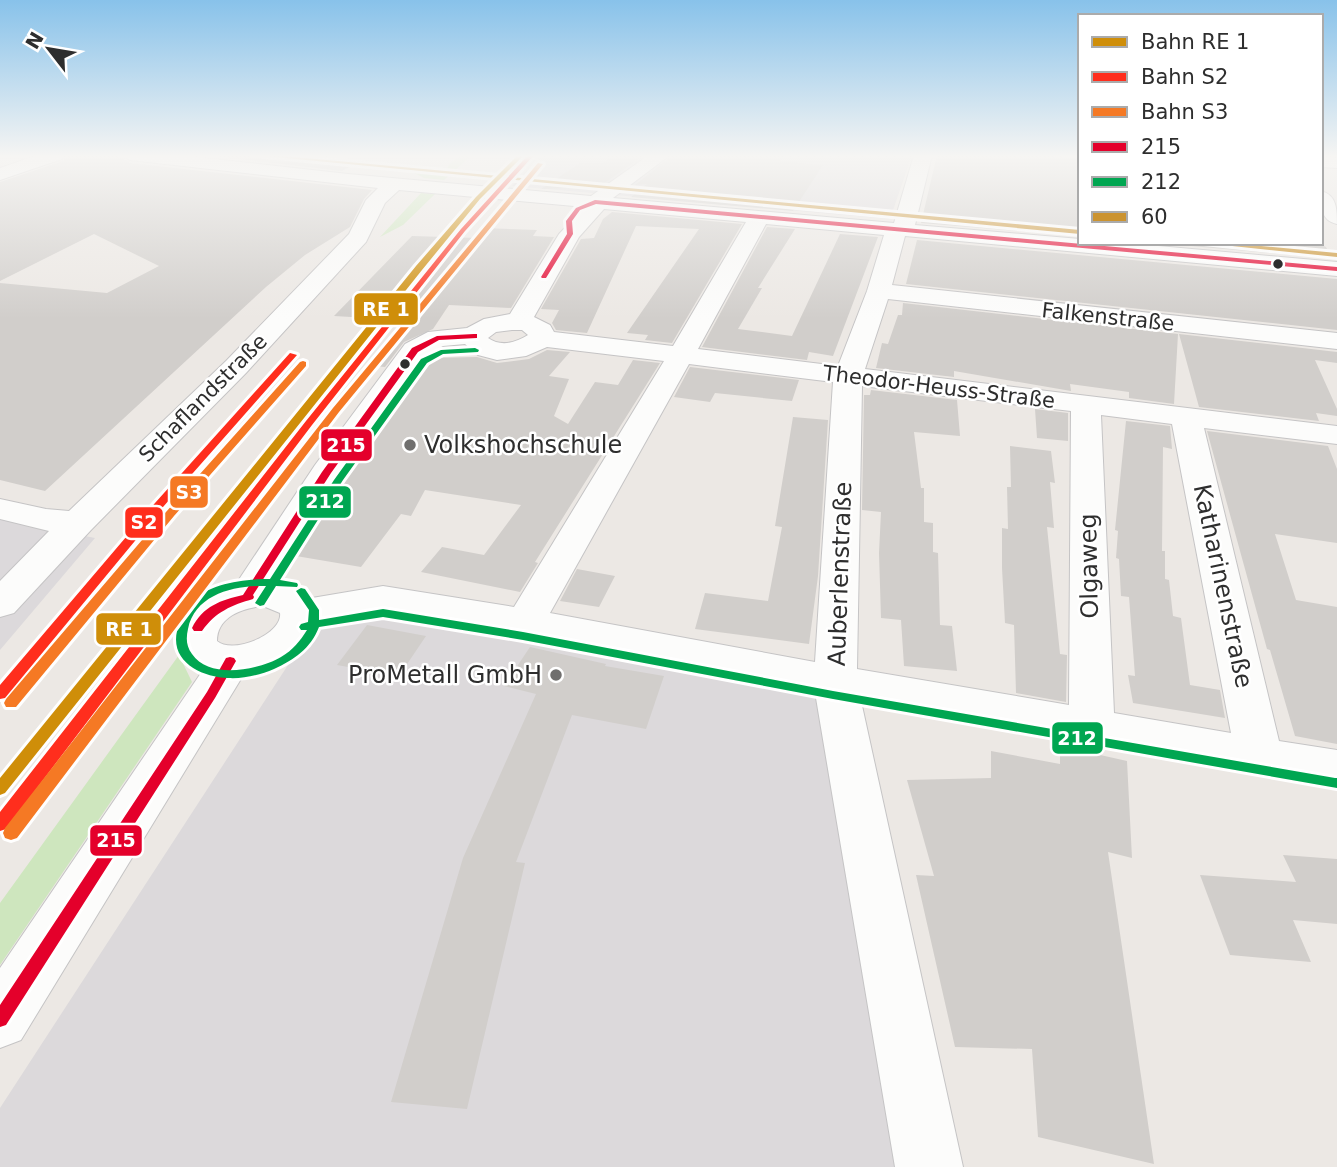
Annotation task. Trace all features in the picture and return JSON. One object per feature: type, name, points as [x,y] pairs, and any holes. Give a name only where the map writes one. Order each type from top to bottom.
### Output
[{"type":"street","name":"Schaflandstraße","points":[[0,604],[78,522],[236,367],[358,237],[371,209]]},
{"type":"street","points":[[549,209],[569,227]]},
{"type":"street","points":[[519,322],[569,227],[590,214],[592,209]]},
{"type":"street","points":[[677,209],[1078,243]]},
{"type":"street","name":"Auberlenstraße","points":[[908,209],[904,225],[894,235],[879,291],[848,376],[835,681],[929,1167]]},
{"type":"street","points":[[525,622],[606,487],[759,217]]},
{"type":"street","points":[[1104,245],[1337,269]]},
{"type":"street","name":"Falkenstraße","points":[[879,291],[1337,341]]},
{"type":"street","points":[[248,595],[327,472],[415,350],[438,338],[474,336],[488,326],[519,322],[537,327],[541,331],[541,338],[525,348],[502,351],[476,344],[474,336]]},
{"type":"street","name":"Theodor-Heuss-Straße","points":[[541,338],[1337,435]]},
{"type":"street","name":"Olgaweg","points":[[1086,405],[1092,726]]},
{"type":"street","name":"Katharinenstraße","points":[[1186,417],[1259,756]]},
{"type":"street","points":[[0,509],[46,520],[78,522]]},
{"type":"street","points":[[248,595],[277,595],[289,599],[298,605],[301,614],[300,625],[281,646],[247,659],[230,661],[203,654],[196,646],[198,626],[213,611],[248,595]]},
{"type":"street","points":[[301,614],[325,607],[383,599],[525,622],[835,681],[1337,769]]},
{"type":"street","points":[[0,1019],[197,717],[230,661]]},
{"type":"shaded area","points":[[781,209],[893,209],[890,219]]},
{"type":"shaded area","points":[[0,519],[95,538],[0,650]]},
{"type":"shaded area","points":[[329,602],[853,698],[962,1167],[0,1167],[0,1108]]},
{"type":"green space","points":[[406,209],[419,209],[403,225],[380,237]]},
{"type":"green space","points":[[179,655],[192,682],[0,965],[0,903]]},
{"type":"building","points":[[0,209],[359,209],[350,227],[305,255],[266,287],[45,491],[0,480],[0,283],[107,293],[159,266],[94,234],[0,281]]},
{"type":"building","points":[[924,209],[1078,209],[1078,236],[921,223]]},
{"type":"building","points":[[612,212],[742,224],[672,343],[645,340],[648,335],[627,333],[699,229],[636,226],[587,333],[556,330],[552,323],[559,310],[541,309],[581,239],[594,238],[603,219]]},
{"type":"building","points":[[767,227],[795,229],[758,288],[762,288],[738,329],[792,336],[840,234],[878,237],[833,356],[809,352],[807,360],[702,347]]},
{"type":"building","points":[[483,228],[537,230],[533,236],[554,237],[511,308],[449,305],[433,329],[404,342],[385,367],[374,366],[407,322],[334,316],[412,236],[477,238]]},
{"type":"building","points":[[917,240],[1337,279],[1337,330],[906,284]]},
{"type":"building","points":[[1180,245],[1322,245],[1326,247],[1330,255],[1337,255],[1337,259]]},
{"type":"building","points":[[903,303],[1178,334],[1174,404],[1129,398],[1129,392],[1070,384],[1071,391],[954,371],[954,377],[876,368],[882,343],[888,344],[898,315],[902,315]]},
{"type":"building","points":[[1179,334],[1337,352],[1337,363],[1315,360],[1337,409],[1337,416],[1316,413],[1319,421],[1199,407]]},
{"type":"building","points":[[547,350],[570,352],[549,376],[569,379],[554,416],[568,424],[595,382],[618,385],[633,360],[660,363],[535,562],[538,563],[520,592],[421,572],[442,547],[484,555],[521,505],[425,490],[411,516],[401,514],[361,567],[296,556],[427,358],[477,357],[497,363],[529,359]]},
{"type":"building","points":[[690,367],[799,380],[792,401],[715,393],[710,402],[674,397]]},
{"type":"building","points":[[871,390],[957,400],[960,436],[914,432],[921,488],[924,488],[924,522],[933,523],[933,552],[938,553],[940,625],[952,626],[957,671],[904,666],[901,620],[881,618],[881,512],[862,510],[864,395],[870,395]]},
{"type":"building","points":[[1035,409],[1068,413],[1068,441],[1037,438]]},
{"type":"building","points":[[793,417],[828,420],[818,576],[809,644],[695,629],[705,593],[768,601],[782,527],[775,526]]},
{"type":"building","points":[[1126,421],[1170,426],[1172,449],[1163,447],[1162,551],[1165,551],[1165,579],[1169,580],[1173,616],[1181,618],[1190,685],[1220,690],[1225,718],[1133,703],[1128,675],[1135,676],[1129,597],[1121,596],[1119,559],[1116,558],[1118,531],[1115,530]]},
{"type":"building","points":[[1207,431],[1328,446],[1337,469],[1337,543],[1275,534],[1296,600],[1337,607],[1337,744],[1295,736],[1270,650],[1267,649]]},
{"type":"building","points":[[1010,446],[1051,451],[1055,483],[1050,482],[1054,528],[1047,527],[1060,654],[1067,655],[1066,702],[1016,693],[1014,625],[1005,623],[1002,568],[1002,528],[1008,529],[1007,487],[1011,487]]},
{"type":"building","points":[[577,569],[615,576],[599,607],[560,601]]},
{"type":"building","points":[[367,625],[426,636],[399,676],[337,665]]},
{"type":"building","points":[[530,647],[606,664],[605,666],[664,676],[646,729],[572,715],[516,862],[525,863],[467,1109],[391,1102],[463,858],[536,694],[504,686]]},
{"type":"building","points":[[1060,746],[1127,761],[1132,858],[1108,852],[1154,1164],[1038,1137],[1032,1049],[955,1047],[916,875],[934,876],[907,780],[991,778],[991,751],[1060,764]]},
{"type":"building","points":[[1283,855],[1337,859],[1337,924],[1293,920],[1311,962],[1230,955],[1200,875],[1296,882]]},
{"type":"transit line","points":[[0,789],[468,209]]},
{"type":"transit line","name":"215","points":[[544,277],[570,234],[569,221],[578,209]]},
{"type":"transit line","name":"215","points":[[678,209],[1337,269]]},
{"type":"transit line","name":"60","points":[[839,209],[1078,232]]},
{"type":"transit line","name":"60","points":[[1229,245],[1337,255]]},
{"type":"transit line","name":"215","points":[[248,595],[327,472],[415,350],[437,338],[474,336]]},
{"type":"transit line","name":"212","points":[[260,603],[339,480],[424,361],[441,352],[475,350]]},
{"type":"transit line","name":"212","points":[[293,585],[260,582],[241,584],[207,595],[194,605],[185,619],[181,637],[187,656],[195,665],[214,673],[238,675],[262,670],[285,660],[303,646],[314,629],[314,610],[301,591]]},
{"type":"transit line","name":"215","points":[[198,628],[212,610],[249,597]]},
{"type":"transit line","name":"215","points":[[198,628],[220,607],[249,597]]},
{"type":"transit line","name":"212","points":[[305,627],[383,613],[1335,783]]},
{"type":"transit line","name":"215","points":[[0,1019],[211,695],[230,661]]},
{"type":"rail line","name":"S2","points":[[0,824],[309,423],[482,209]]},
{"type":"rail line","name":"S3","points":[[11,833],[336,410],[502,209]]},
{"type":"rail line","name":"S2","points":[[0,694],[159,505],[293,355]]},
{"type":"rail line","name":"S3","points":[[11,703],[170,514],[303,364]]},
{"type":"place","name":"Volkshochschule","points":[[410,445]]},
{"type":"place","name":"ProMetall GmbH","points":[[556,675]]}]
